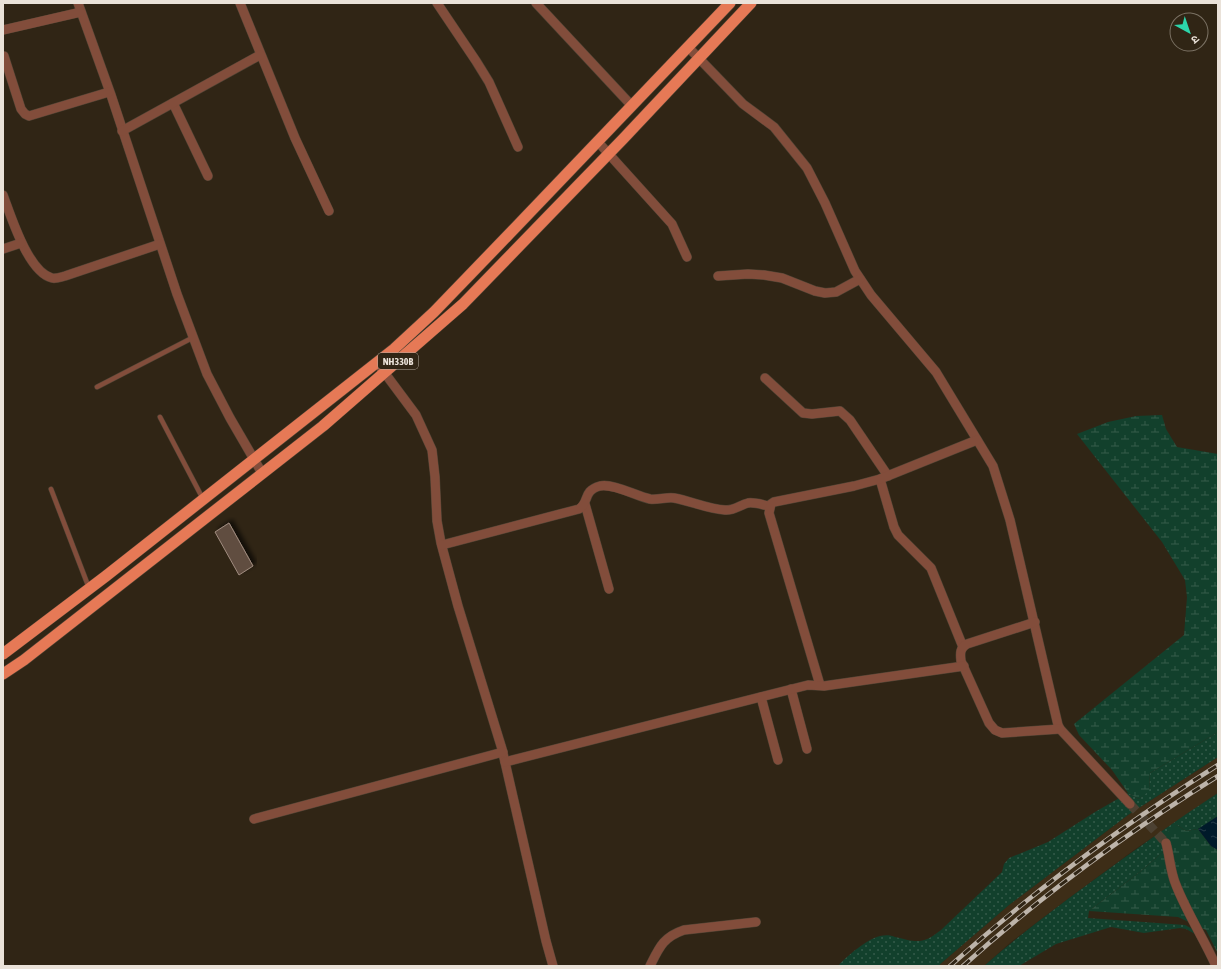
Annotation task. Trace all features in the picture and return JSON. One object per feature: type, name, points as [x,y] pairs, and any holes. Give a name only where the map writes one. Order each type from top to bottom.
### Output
[{"type":"highway","name":"NH330B","points":[[3,654],[394,348],[434,312],[730,3]]},
{"type":"highway","name":"NH330B","points":[[3,674],[24,660],[324,426],[464,304],[751,3]]},
{"type":"street","points":[[240,3],[295,138],[329,211]]},
{"type":"street","points":[[437,3],[489,82],[518,147]]},
{"type":"street","points":[[536,3],[632,106]]},
{"type":"street","points":[[3,30],[79,7],[160,244],[207,374],[230,418],[262,473]]},
{"type":"street","points":[[688,47],[743,104],[774,127],[807,168],[860,279],[871,295],[936,372],[993,466],[1008,513],[1035,622],[1058,725],[1060,729],[1130,804]]},
{"type":"street","points":[[122,131],[260,54]]},
{"type":"street","points":[[4,56],[21,109],[29,116],[109,92]]},
{"type":"street","points":[[173,103],[208,176]]},
{"type":"street","points":[[598,142],[672,224],[687,257]]},
{"type":"street","points":[[3,195],[21,243],[39,269],[47,276],[54,278],[65,276],[160,244]]},
{"type":"street","points":[[3,249],[21,243]]},
{"type":"street","points":[[718,276],[748,274],[764,275],[782,278],[815,291],[825,293],[836,292],[860,279]]},
{"type":"street","points":[[376,362],[416,415],[432,450],[437,521],[442,545],[458,606],[503,752],[546,942],[553,966]]},
{"type":"street","points":[[765,378],[803,413],[812,414],[840,411],[850,420],[884,477],[894,527],[898,535],[931,568],[963,647]]},
{"type":"street","points":[[609,589],[585,504],[586,495],[601,486],[610,486],[652,499],[669,498],[727,510],[748,503],[769,506],[774,502],[854,486],[884,477],[977,440]]},
{"type":"street","points":[[442,545],[579,510],[585,504]]},
{"type":"street","points":[[769,506],[769,513],[820,685]]},
{"type":"street","points":[[1035,622],[967,644],[963,647],[960,654],[990,723],[995,730],[1002,733],[1060,729]]},
{"type":"street","points":[[505,762],[808,685],[820,685],[964,666]]},
{"type":"street","points":[[791,689],[807,749]]},
{"type":"street","points":[[761,697],[778,760]]},
{"type":"street","points":[[254,819],[503,752]]},
{"type":"street","points":[[1166,843],[1170,867],[1176,885],[1216,966]]},
{"type":"street","points":[[650,966],[660,946],[673,934],[684,930],[756,922]]},
{"type":"lane","points":[[97,387],[194,337]]},
{"type":"lane","points":[[160,417],[203,499]]},
{"type":"lane","points":[[51,489],[89,588]]},
{"type":"shaded area","points":[[1218,757],[1218,793],[1134,850],[1011,942],[984,966],[938,966],[1009,905],[1128,815]]},
{"type":"green space","points":[[1162,415],[1166,429],[1177,447],[1218,454],[1218,732],[1150,773],[1149,791],[1139,799],[1128,793],[1112,770],[1079,735],[1074,724],[1184,635],[1187,597],[1185,580],[1162,542],[1077,434],[1108,422],[1136,416]]},
{"type":"green space","points":[[1218,732],[1218,757],[1128,815],[1009,905],[938,966],[838,966],[863,944],[880,936],[886,935],[919,941],[934,935],[1002,872],[1004,864],[1009,858],[1048,842],[1128,793],[1139,799],[1149,790],[1150,773]]},
{"type":"green space","points":[[1218,793],[1218,816],[1198,829],[1186,831],[1177,825],[1164,851],[1141,871],[1089,911],[1088,918],[1185,925],[1200,933],[1205,950],[1195,934],[1186,929],[1180,928],[1144,933],[1111,927],[1056,944],[1019,966],[984,966],[1023,933],[1077,892],[1154,836]]},
{"type":"green space","points":[[1177,825],[1186,831],[1198,829],[1211,846],[1218,850],[1218,954],[1206,930],[1178,917],[1089,911],[1141,871],[1164,851],[1163,836]]},
{"type":"water","points":[[1218,816],[1218,850],[1211,846],[1198,829]]},
{"type":"building","points":[[229,523],[253,566],[239,575],[215,532]]},
{"type":"tunnel","points":[[1130,804],[1166,843]]},
{"type":"railway","points":[[950,966],[981,938],[1046,885],[1113,835],[1218,765]]},
{"type":"railway","points":[[963,966],[1024,914],[1086,865],[1151,819],[1218,776]]}]
